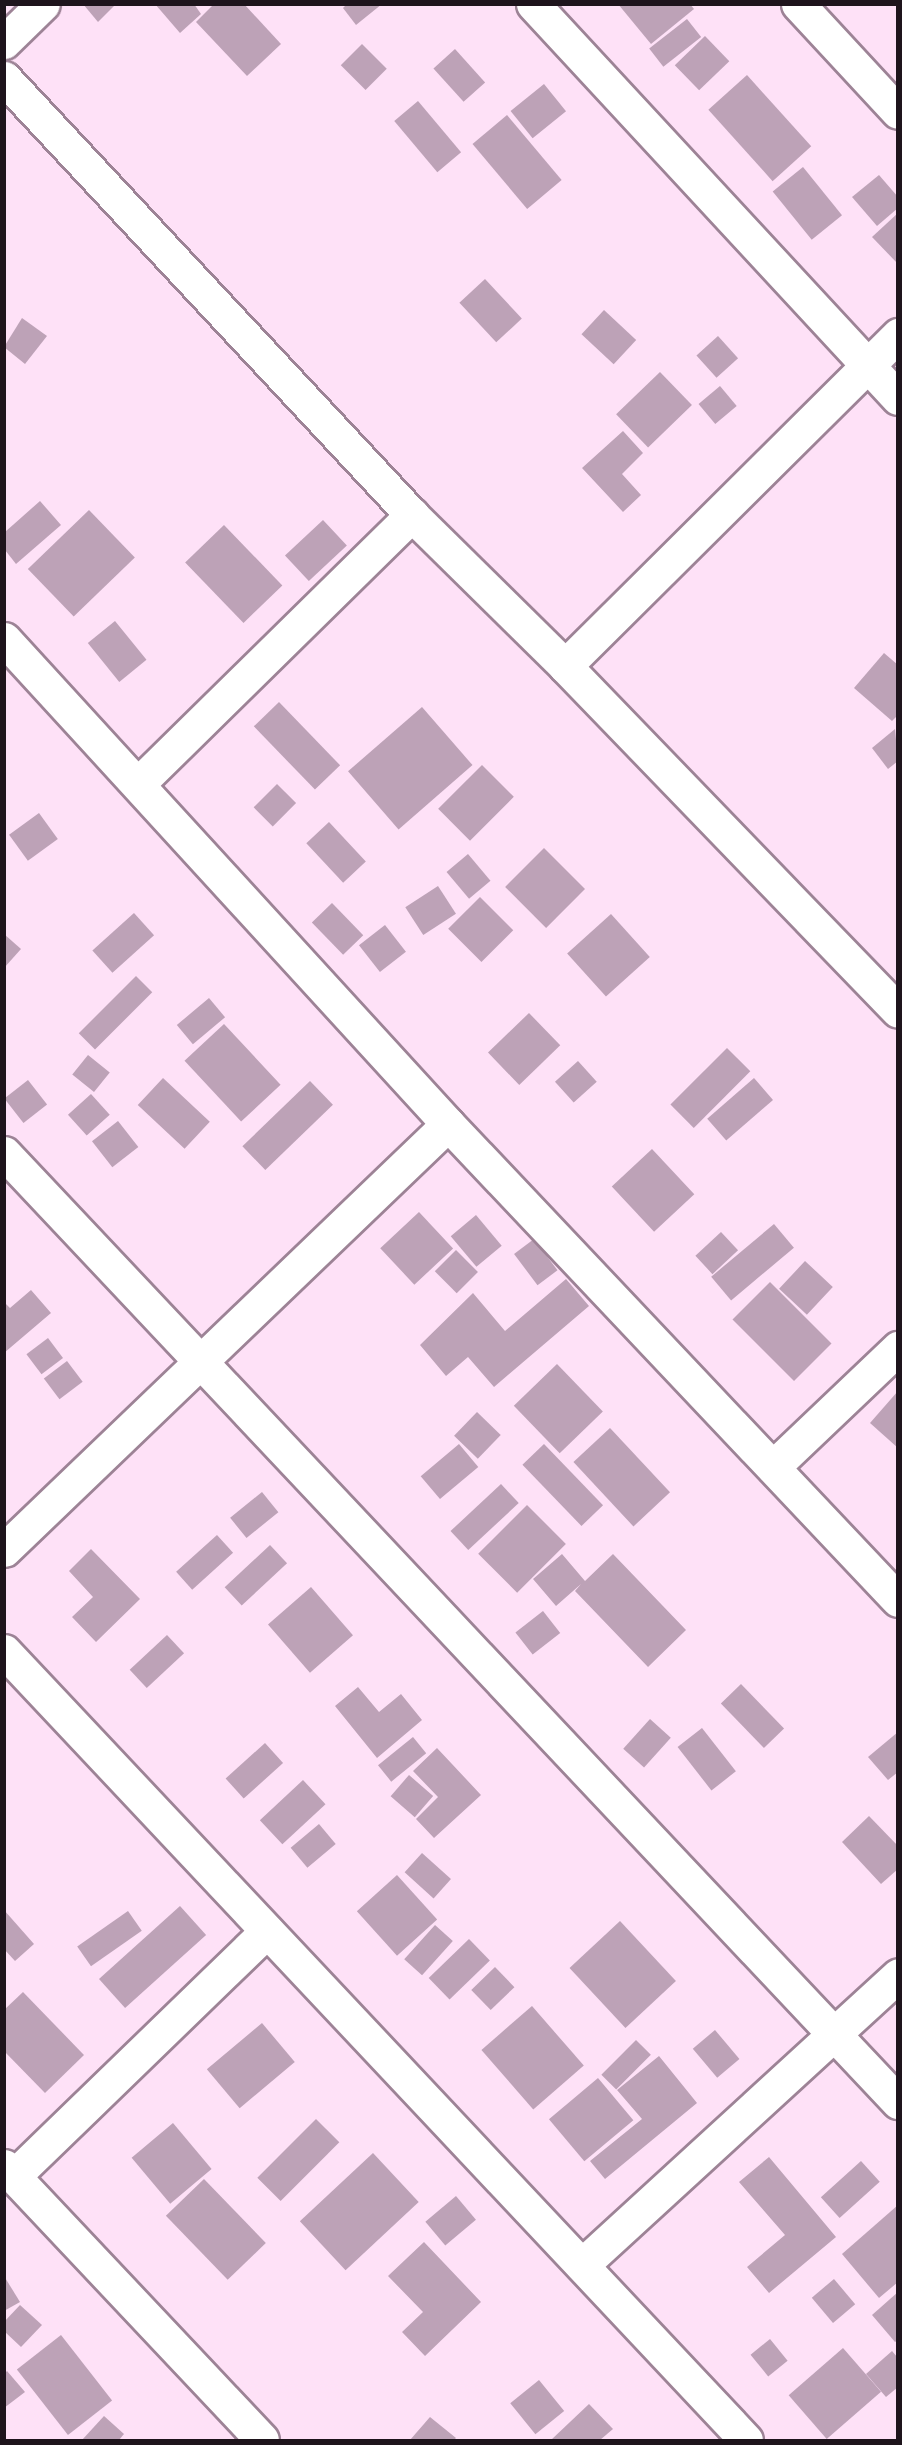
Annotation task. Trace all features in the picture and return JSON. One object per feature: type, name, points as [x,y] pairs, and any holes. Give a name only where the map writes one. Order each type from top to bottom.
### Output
[{"type":"street","points":[[4,42],[43,4]]},
{"type":"street","points":[[533,4],[897,398]]},
{"type":"street","points":[[798,4],[897,112]]},
{"type":"street","points":[[4,78],[412,515],[565,666],[897,1011]]},
{"type":"street","points":[[565,666],[897,335]]},
{"type":"street","points":[[139,783],[412,515]]},
{"type":"street","points":[[4,639],[139,783],[448,1124],[897,1600]]},
{"type":"street","points":[[4,1550],[448,1124]]},
{"type":"street","points":[[4,1153],[897,2102]]},
{"type":"street","points":[[773,1467],[897,1348]]},
{"type":"street","points":[[4,1651],[746,2440]]},
{"type":"street","points":[[262,2440],[9,2171],[267,1931]]},
{"type":"street","points":[[582,2265],[897,1975]]},
{"type":"building","points":[[83,4],[116,4],[98,22]]},
{"type":"building","points":[[155,4],[194,4],[201,14],[180,33]]},
{"type":"building","points":[[214,4],[244,4],[281,44],[247,76],[196,22]]},
{"type":"building","points":[[347,4],[382,4],[356,25],[343,8]]},
{"type":"building","points":[[618,4],[690,4],[694,9],[651,44]]},
{"type":"building","points":[[687,19],[701,37],[663,67],[649,49]]},
{"type":"building","points":[[705,36],[729,61],[699,90],[675,65]]},
{"type":"building","points":[[362,44],[387,69],[366,90],[341,65]]},
{"type":"building","points":[[455,49],[485,82],[464,102],[433,68]]},
{"type":"building","points":[[747,75],[811,146],[773,181],[708,110]]},
{"type":"building","points":[[544,84],[566,111],[533,138],[511,111]]},
{"type":"building","points":[[418,101],[461,152],[437,172],[394,121]]},
{"type":"building","points":[[507,115],[562,180],[527,209],[473,144]]},
{"type":"building","points":[[803,167],[842,215],[812,240],[773,192]]},
{"type":"building","points":[[879,175],[898,197],[898,208],[877,226],[852,197]]},
{"type":"building","points":[[898,213],[898,264],[872,237]]},
{"type":"building","points":[[485,279],[522,318],[496,342],[459,303]]},
{"type":"building","points":[[604,310],[636,340],[614,364],[581,334]]},
{"type":"building","points":[[22,318],[47,336],[25,364],[4,347]]},
{"type":"building","points":[[718,336],[738,358],[717,378],[696,355]]},
{"type":"building","points":[[660,372],[692,405],[648,447],[616,414]]},
{"type":"building","points":[[720,386],[737,406],[715,424],[699,404]]},
{"type":"building","points":[[623,431],[643,453],[622,474],[641,495],[623,512],[582,468]]},
{"type":"building","points":[[40,501],[61,525],[16,564],[5,550],[5,532]]},
{"type":"building","points":[[89,510],[135,557],[74,617],[28,569]]},
{"type":"building","points":[[323,520],[347,546],[309,581],[285,555]]},
{"type":"building","points":[[224,525],[282,585],[244,623],[185,563]]},
{"type":"building","points":[[115,621],[146,660],[119,682],[88,643]]},
{"type":"building","points":[[884,653],[898,665],[898,715],[892,721],[854,688]]},
{"type":"building","points":[[279,702],[340,765],[315,790],[254,726]]},
{"type":"building","points":[[422,707],[473,765],[399,829],[348,771]]},
{"type":"building","points":[[895,729],[898,761],[888,769],[872,748]]},
{"type":"building","points":[[482,765],[514,797],[470,841],[438,809]]},
{"type":"building","points":[[277,784],[296,803],[273,826],[254,807]]},
{"type":"building","points":[[39,813],[58,839],[28,861],[9,835]]},
{"type":"building","points":[[329,822],[366,861],[343,883],[306,843]]},
{"type":"building","points":[[544,848],[585,889],[546,928],[505,887]]},
{"type":"building","points":[[468,854],[490,881],[469,899],[447,872]]},
{"type":"building","points":[[438,886],[456,914],[423,935],[405,907]]},
{"type":"building","points":[[480,897],[513,930],[481,962],[448,929]]},
{"type":"building","points":[[332,903],[363,935],[343,955],[312,922]]},
{"type":"building","points":[[134,913],[154,935],[112,973],[92,950]]},
{"type":"building","points":[[611,914],[650,957],[606,997],[567,953]]},
{"type":"building","points":[[385,925],[406,952],[380,972],[359,945]]},
{"type":"building","points":[[4,934],[21,949],[4,968]]},
{"type":"building","points":[[136,976],[152,992],[95,1050],[79,1033]]},
{"type":"building","points":[[209,998],[225,1017],[193,1044],[177,1025]]},
{"type":"building","points":[[529,1013],[560,1045],[519,1085],[488,1053]]},
{"type":"building","points":[[224,1024],[281,1085],[241,1122],[185,1061]]},
{"type":"building","points":[[727,1048],[750,1071],[694,1128],[670,1105]]},
{"type":"building","points":[[88,1055],[110,1073],[94,1092],[72,1074]]},
{"type":"building","points":[[578,1061],[597,1082],[574,1103],[555,1082]]},
{"type":"building","points":[[163,1078],[210,1122],[185,1149],[138,1105]]},
{"type":"building","points":[[754,1078],[773,1100],[726,1141],[707,1119]]},
{"type":"building","points":[[28,1080],[47,1104],[23,1123],[4,1098]]},
{"type":"building","points":[[310,1081],[333,1105],[265,1170],[242,1146]]},
{"type":"building","points":[[91,1094],[110,1115],[87,1136],[68,1115]]},
{"type":"building","points":[[118,1121],[138,1147],[112,1167],[92,1141]]},
{"type":"building","points":[[652,1149],[694,1194],[654,1232],[612,1187]]},
{"type":"building","points":[[419,1212],[453,1249],[414,1285],[380,1248]]},
{"type":"building","points":[[476,1215],[502,1246],[476,1267],[451,1236]]},
{"type":"building","points":[[774,1224],[794,1248],[731,1300],[711,1277]]},
{"type":"building","points":[[721,1232],[738,1250],[712,1274],[695,1256]]},
{"type":"building","points":[[534,1239],[557,1270],[538,1285],[514,1254]]},
{"type":"building","points":[[456,1250],[478,1272],[457,1293],[435,1271]]},
{"type":"building","points":[[805,1261],[833,1287],[807,1315],[779,1289]]},
{"type":"building","points":[[566,1279],[589,1306],[494,1387],[468,1357],[446,1376],[420,1345],[473,1293],[505,1331]]},
{"type":"building","points":[[770,1282],[832,1344],[794,1381],[733,1319]]},
{"type":"building","points":[[31,1290],[51,1313],[4,1353],[4,1302],[10,1308]]},
{"type":"building","points":[[48,1338],[63,1358],[41,1374],[26,1354]]},
{"type":"building","points":[[67,1361],[83,1382],[59,1399],[44,1378]]},
{"type":"building","points":[[557,1364],[603,1411],[560,1453],[514,1406]]},
{"type":"building","points":[[898,1391],[898,1448],[870,1423]]},
{"type":"building","points":[[477,1412],[501,1435],[478,1459],[454,1436]]},
{"type":"building","points":[[610,1428],[670,1492],[633,1526],[573,1462]]},
{"type":"building","points":[[459,1444],[478,1467],[440,1499],[421,1476]]},
{"type":"building","points":[[544,1444],[603,1505],[581,1526],[522,1465]]},
{"type":"building","points":[[501,1484],[519,1503],[468,1550],[451,1531]]},
{"type":"building","points":[[262,1492],[278,1512],[246,1538],[230,1518]]},
{"type":"building","points":[[527,1505],[566,1544],[517,1593],[478,1554]]},
{"type":"building","points":[[217,1535],[233,1553],[192,1590],[176,1572]]},
{"type":"building","points":[[270,1545],[287,1563],[242,1606],[225,1587]]},
{"type":"building","points":[[91,1549],[140,1599],[96,1642],[72,1617],[93,1597],[69,1571]]},
{"type":"building","points":[[562,1554],[585,1581],[613,1554],[686,1630],[648,1667],[575,1591],[581,1584],[556,1606],[533,1579]]},
{"type":"building","points":[[311,1587],[353,1635],[310,1673],[268,1624]]},
{"type":"building","points":[[543,1611],[560,1633],[533,1655],[515,1633]]},
{"type":"building","points":[[167,1635],[184,1653],[147,1688],[130,1670]]},
{"type":"building","points":[[741,1684],[784,1729],[764,1748],[721,1703]]},
{"type":"building","points":[[358,1687],[379,1712],[401,1694],[422,1720],[377,1758],[335,1706]]},
{"type":"building","points":[[650,1719],[671,1738],[644,1767],[623,1749]]},
{"type":"building","points":[[702,1728],[736,1771],[711,1790],[678,1747]]},
{"type":"building","points":[[898,1732],[898,1772],[888,1780],[868,1757]]},
{"type":"building","points":[[413,1737],[426,1753],[391,1782],[378,1765]]},
{"type":"building","points":[[265,1743],[283,1763],[244,1799],[226,1778]]},
{"type":"building","points":[[437,1748],[481,1795],[434,1838],[416,1819],[438,1797],[413,1771]]},
{"type":"building","points":[[409,1775],[433,1796],[415,1817],[391,1796]]},
{"type":"building","points":[[303,1780],[326,1804],[282,1844],[260,1820]]},
{"type":"building","points":[[869,1816],[898,1846],[898,1869],[881,1884],[842,1842]]},
{"type":"building","points":[[319,1824],[336,1844],[307,1868],[291,1848]]},
{"type":"building","points":[[422,1853],[451,1879],[434,1898],[405,1872]]},
{"type":"building","points":[[397,1875],[437,1920],[397,1956],[357,1911]]},
{"type":"building","points":[[180,1906],[206,1935],[125,2008],[99,1979]]},
{"type":"building","points":[[4,1910],[34,1944],[15,1961],[4,1949]]},
{"type":"building","points":[[128,1911],[142,1931],[91,1966],[77,1947]]},
{"type":"building","points":[[620,1921],[676,1981],[625,2028],[570,1968]]},
{"type":"building","points":[[435,1925],[453,1941],[422,1975],[404,1959]]},
{"type":"building","points":[[469,1939],[490,1961],[450,1999],[429,1978]]},
{"type":"building","points":[[495,1967],[514,1987],[491,2010],[471,1990]]},
{"type":"building","points":[[23,1992],[84,2055],[45,2093],[4,2051],[4,2010]]},
{"type":"building","points":[[532,2006],[584,2066],[533,2110],[481,2050]]},
{"type":"building","points":[[262,2023],[295,2062],[240,2108],[207,2069]]},
{"type":"building","points":[[715,2030],[739,2059],[717,2078],[693,2049]]},
{"type":"building","points":[[636,2040],[651,2055],[616,2089],[601,2075]]},
{"type":"building","points":[[659,2056],[697,2103],[605,2179],[590,2161],[642,2119],[617,2090]]},
{"type":"building","points":[[598,2078],[633,2120],[584,2161],[549,2119]]},
{"type":"building","points":[[316,2119],[339,2142],[281,2201],[257,2178]]},
{"type":"building","points":[[173,2123],[212,2169],[170,2204],[132,2158]]},
{"type":"building","points":[[373,2153],[419,2202],[346,2270],[300,2221]]},
{"type":"building","points":[[769,2157],[836,2237],[769,2293],[747,2267],[785,2235],[739,2182]]},
{"type":"building","points":[[861,2161],[880,2182],[840,2218],[821,2197]]},
{"type":"building","points":[[204,2179],[266,2243],[228,2280],[166,2216]]},
{"type":"building","points":[[456,2196],[476,2220],[445,2245],[425,2222]]},
{"type":"building","points":[[898,2205],[898,2282],[879,2298],[842,2254]]},
{"type":"building","points":[[424,2242],[481,2302],[425,2356],[402,2332],[423,2312],[388,2276]]},
{"type":"building","points":[[4,2276],[20,2302],[4,2311]]},
{"type":"building","points":[[834,2279],[855,2304],[833,2323],[812,2298]]},
{"type":"building","points":[[898,2292],[898,2340],[895,2342],[872,2315]]},
{"type":"building","points":[[20,2305],[42,2325],[21,2347],[4,2331],[4,2322]]},
{"type":"building","points":[[61,2335],[112,2400],[68,2435],[17,2369]]},
{"type":"building","points":[[770,2339],[788,2361],[768,2376],[751,2355]]},
{"type":"building","points":[[843,2348],[881,2392],[827,2439],[789,2395]]},
{"type":"building","points":[[892,2351],[898,2358],[898,2387],[886,2397],[866,2374]]},
{"type":"building","points":[[7,2371],[25,2392],[4,2408],[4,2374]]},
{"type":"building","points":[[539,2380],[564,2411],[535,2434],[510,2403]]},
{"type":"building","points":[[589,2404],[613,2429],[600,2440],[551,2440]]},
{"type":"building","points":[[104,2416],[124,2434],[119,2440],[82,2440]]},
{"type":"building","points":[[430,2417],[456,2438],[454,2440],[410,2440]]}]
